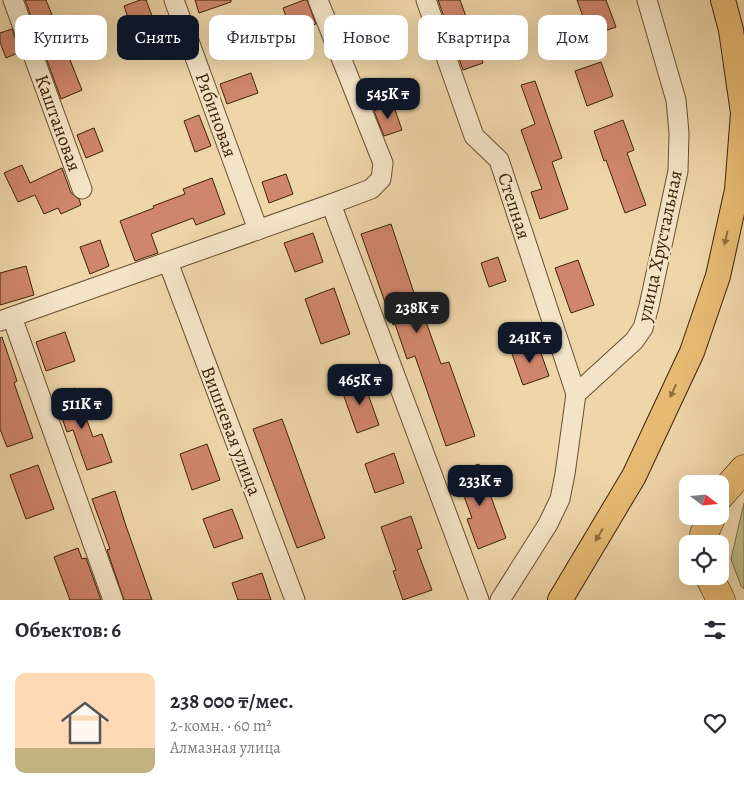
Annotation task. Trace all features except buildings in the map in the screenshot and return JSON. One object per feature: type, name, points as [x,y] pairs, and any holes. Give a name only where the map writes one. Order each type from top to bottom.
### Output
[{"type":"highway","points":[[729,486],[744,469]]},
{"type":"highway","points":[[714,585],[721,600]]},
{"type":"main road","points":[[560,600],[634,476],[692,352],[718,276],[737,190],[744,113],[731,30],[723,0]]},
{"type":"street","name":"Каштановая","points":[[13,0],[82,189]]},
{"type":"street","name":"Рябиновая","points":[[174,0],[258,230]]},
{"type":"street","points":[[113,600],[6,319],[331,204],[371,189],[381,179],[383,163],[318,0]]},
{"type":"street","name":"Степная","points":[[426,0],[474,136],[499,160],[576,394]]},
{"type":"street","name":"улица Хрустальная","points":[[576,394],[634,341],[643,328],[678,171],[679,133],[676,100],[647,0]]},
{"type":"street","points":[[331,204],[479,600]]},
{"type":"street","name":"Вишневая улица","points":[[168,262],[295,600]]},
{"type":"street","points":[[500,600],[548,524],[560,499],[576,394]]},
{"type":"green space","points":[[744,503],[744,589],[741,586],[731,559]]}]
